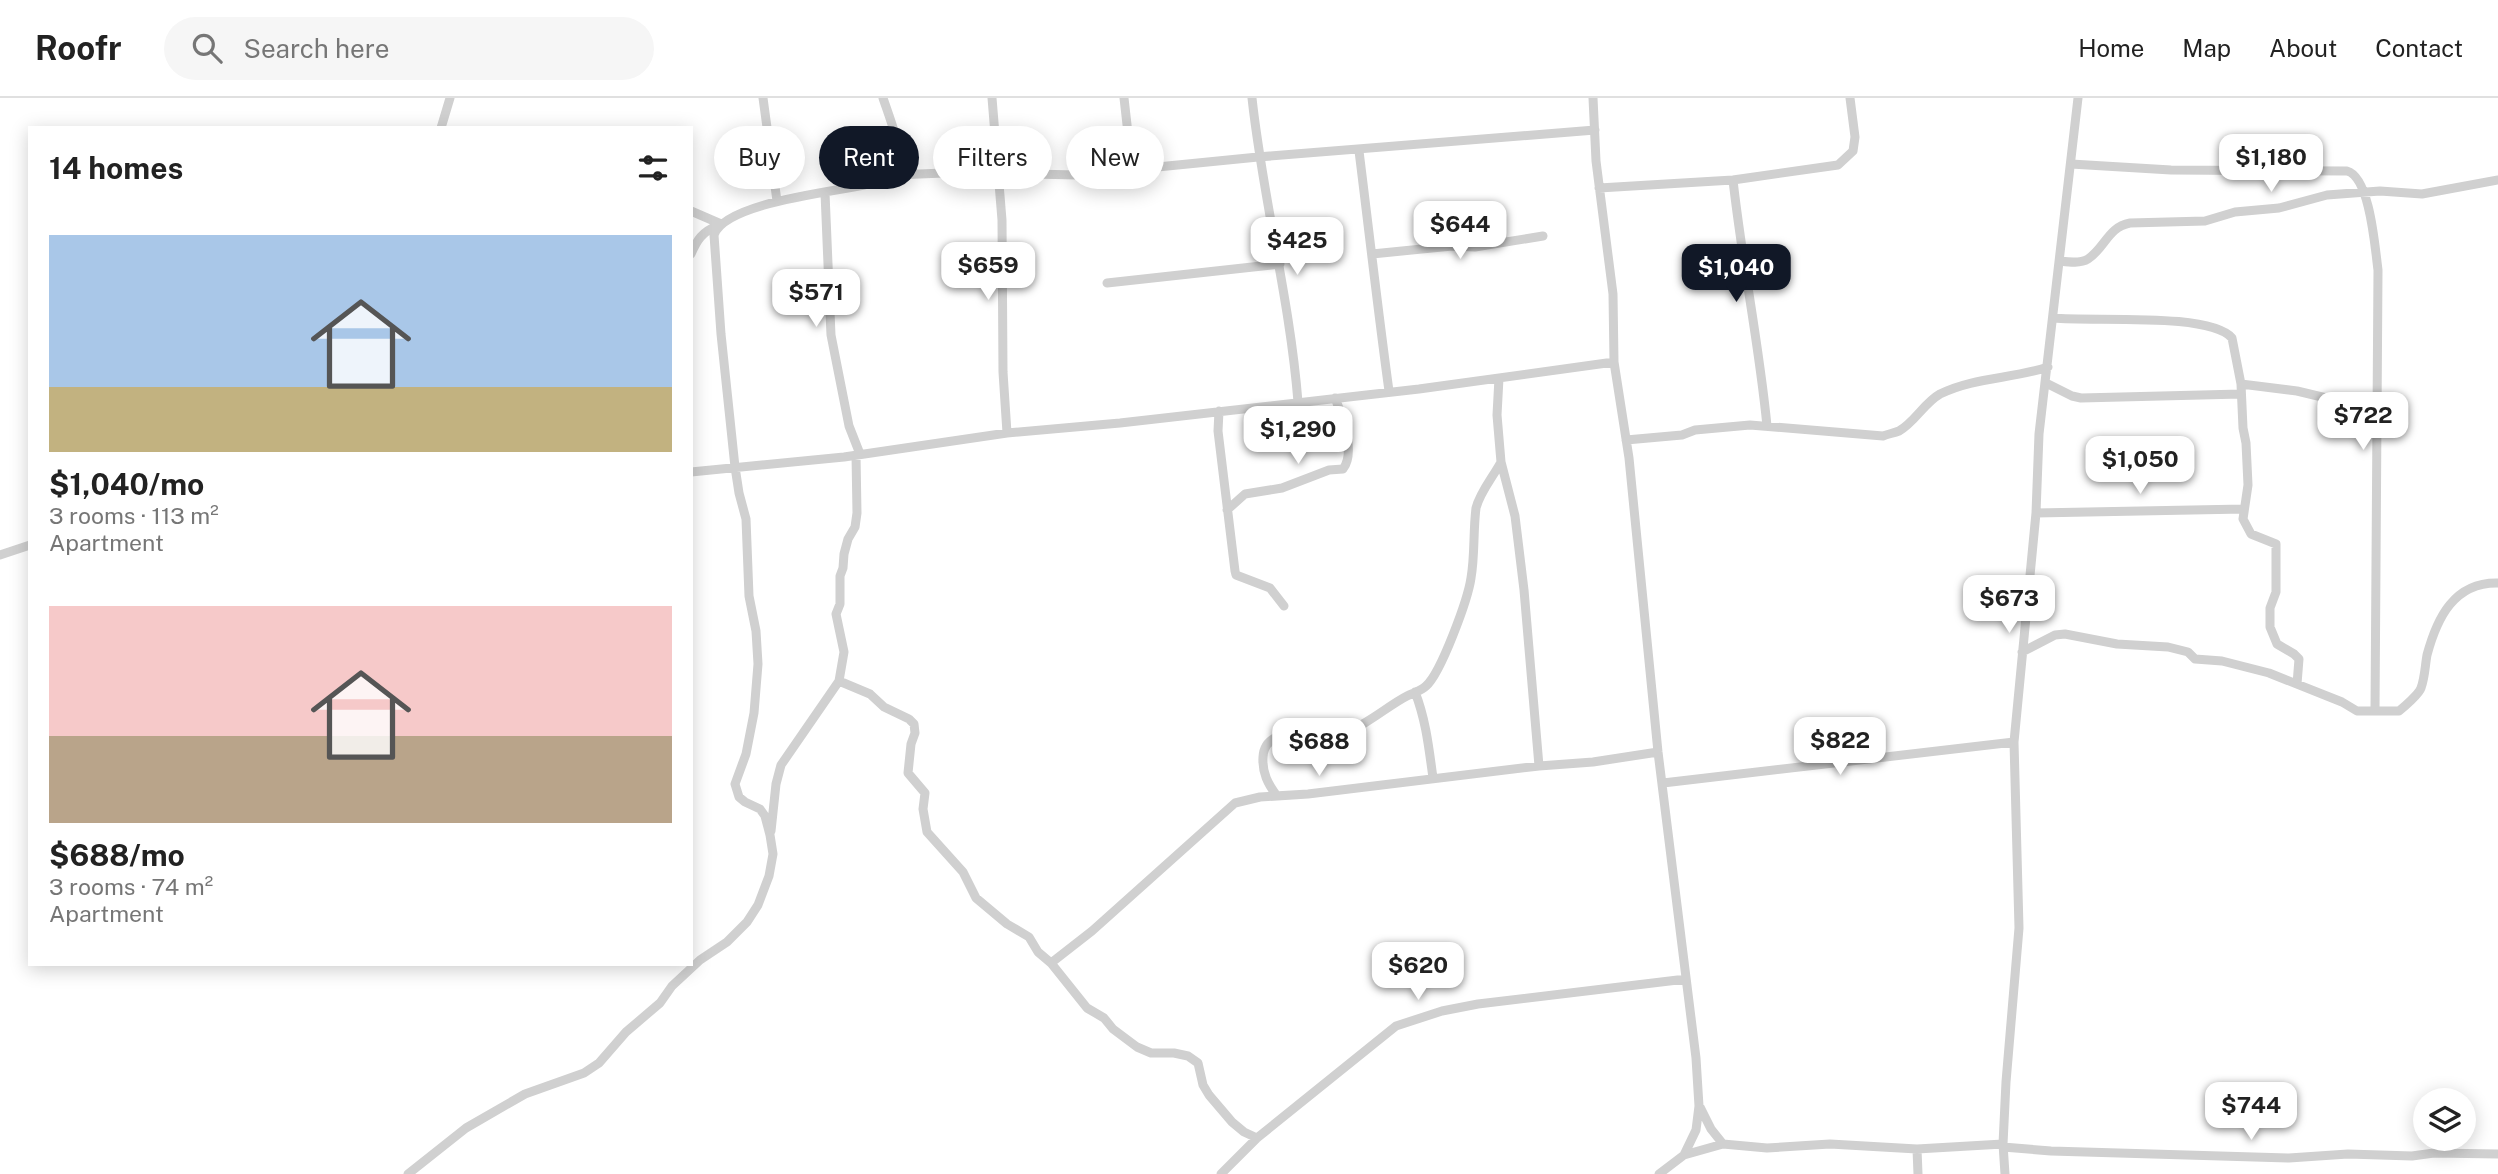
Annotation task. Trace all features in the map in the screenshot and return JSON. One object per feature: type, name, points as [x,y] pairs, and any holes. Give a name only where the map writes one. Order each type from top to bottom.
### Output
[{"type":"street","points":[[442,126],[450,98]]},
{"type":"street","points":[[763,98],[777,201]]},
{"type":"street","points":[[883,98],[892,126]]},
{"type":"street","points":[[992,98],[994,126]]},
{"type":"street","points":[[1124,98],[1127,126]]},
{"type":"street","points":[[1252,98],[1258,158],[1280,264],[1295,362],[1298,402]]},
{"type":"street","points":[[1593,98],[1600,188],[1613,294],[1614,362],[1642,575],[1658,752],[1696,1058],[1699,1106],[1696,1130],[1684,1155]]},
{"type":"street","points":[[1600,188],[1733,180],[1838,165],[1853,151],[1855,137],[1850,98]]},
{"type":"street","points":[[2005,1174],[2003,1146],[2006,1082],[2019,928],[2014,742],[2036,513],[2038,451],[2078,98]]},
{"type":"street","points":[[1164,166],[1595,130]]},
{"type":"street","points":[[1359,151],[1389,391]]},
{"type":"street","points":[[2071,164],[2171,170],[2347,172],[2354,173],[2359,180],[2370,213],[2378,270],[2375,711]]},
{"type":"street","points":[[1733,180],[1739,240],[1761,365],[1767,426]]},
{"type":"street","points":[[2060,261],[2079,262],[2088,259],[2120,225],[2205,221],[2235,212],[2278,208],[2327,195],[2363,191],[2422,194],[2498,180]]},
{"type":"street","points":[[693,249],[700,236],[719,225],[777,201],[843,189]]},
{"type":"street","points":[[999,189],[1007,433]]},
{"type":"street","points":[[408,1174],[466,1128],[525,1094],[584,1073],[599,1063],[626,1032],[660,1003],[672,986],[700,960],[727,942],[747,922],[758,905],[769,876],[776,784],[781,765],[839,681],[844,652],[836,614],[840,604],[840,576],[844,568],[844,554],[855,527],[857,513],[858,454],[849,426],[831,335],[825,193]]},
{"type":"street","points":[[693,212],[719,225]]},
{"type":"street","points":[[719,225],[713,242],[735,467],[746,519],[749,596],[757,631],[758,664],[752,723],[746,754],[735,784],[739,797],[760,809],[765,816],[771,835]]},
{"type":"street","points":[[1372,254],[1452,246],[1475,247],[1544,236]]},
{"type":"street","points":[[1107,284],[1280,264]]},
{"type":"street","points":[[2054,318],[2077,321],[2136,319],[2221,329],[2232,338],[2241,389],[2248,471],[2243,519],[2251,534],[2276,544],[2276,592],[2270,608],[2270,627],[2277,644],[2299,659],[2297,684]]},
{"type":"street","points":[[693,472],[858,454],[1007,433],[1335,398],[1614,362]]},
{"type":"street","points":[[1626,440],[1750,425],[1883,436],[1899,431],[1916,417],[1928,402],[1941,394],[1973,383],[2025,375],[2048,367]]},
{"type":"street","points":[[1499,378],[1497,415],[1501,462],[1515,516],[1523,578],[1539,766]]},
{"type":"street","points":[[2046,383],[2081,398],[2241,389],[2297,391],[2343,402],[2360,419],[2378,430]]},
{"type":"street","points":[[1227,510],[1245,494],[1282,488],[1329,470],[1343,469],[1349,458],[1343,419],[1335,398]]},
{"type":"street","points":[[1219,411],[1218,431],[1236,575],[1270,588],[1284,606]]},
{"type":"street","points":[[1277,796],[1267,783],[1263,766],[1263,752],[1270,741],[1281,735],[1297,732],[1335,733],[1350,730],[1385,707],[1426,687],[1437,672],[1471,581],[1479,498],[1501,462]]},
{"type":"street","points":[[2036,513],[2244,509]]},
{"type":"street","points":[[0,555],[28,546]]},
{"type":"street","points":[[2022,652],[2056,635],[2065,634],[2117,644],[2168,647],[2188,652],[2195,659],[2234,664],[2269,673],[2342,702],[2357,711],[2399,711],[2418,694],[2432,638],[2445,609],[2472,586],[2484,582],[2498,583]]},
{"type":"street","points":[[839,681],[870,694],[884,707],[914,724],[908,773],[925,793],[923,810],[927,832],[963,872],[976,898],[1007,925],[1029,937],[1038,952],[1051,963],[1087,1008],[1104,1018],[1112,1029],[1136,1047],[1151,1053],[1188,1056],[1198,1063],[1203,1085],[1209,1095],[1232,1122],[1257,1138]]},
{"type":"street","points":[[1415,692],[1428,737],[1433,778]]},
{"type":"street","points":[[1663,783],[2014,742]]},
{"type":"street","points":[[1051,963],[1092,931],[1235,803],[1260,797],[1593,762],[1658,752]]},
{"type":"street","points":[[1223,1173],[1257,1138],[1396,1026],[1442,1011],[1478,1004],[1686,979]]},
{"type":"street","points":[[1699,1106],[1711,1129],[1723,1144]]},
{"type":"street","points":[[1659,1174],[1684,1155],[1723,1144],[1767,1149],[1830,1144],[1917,1149],[2003,1146],[2051,1151],[2289,1157],[2348,1154],[2498,1154]]},
{"type":"street","points":[[1917,1149],[1918,1174]]}]
